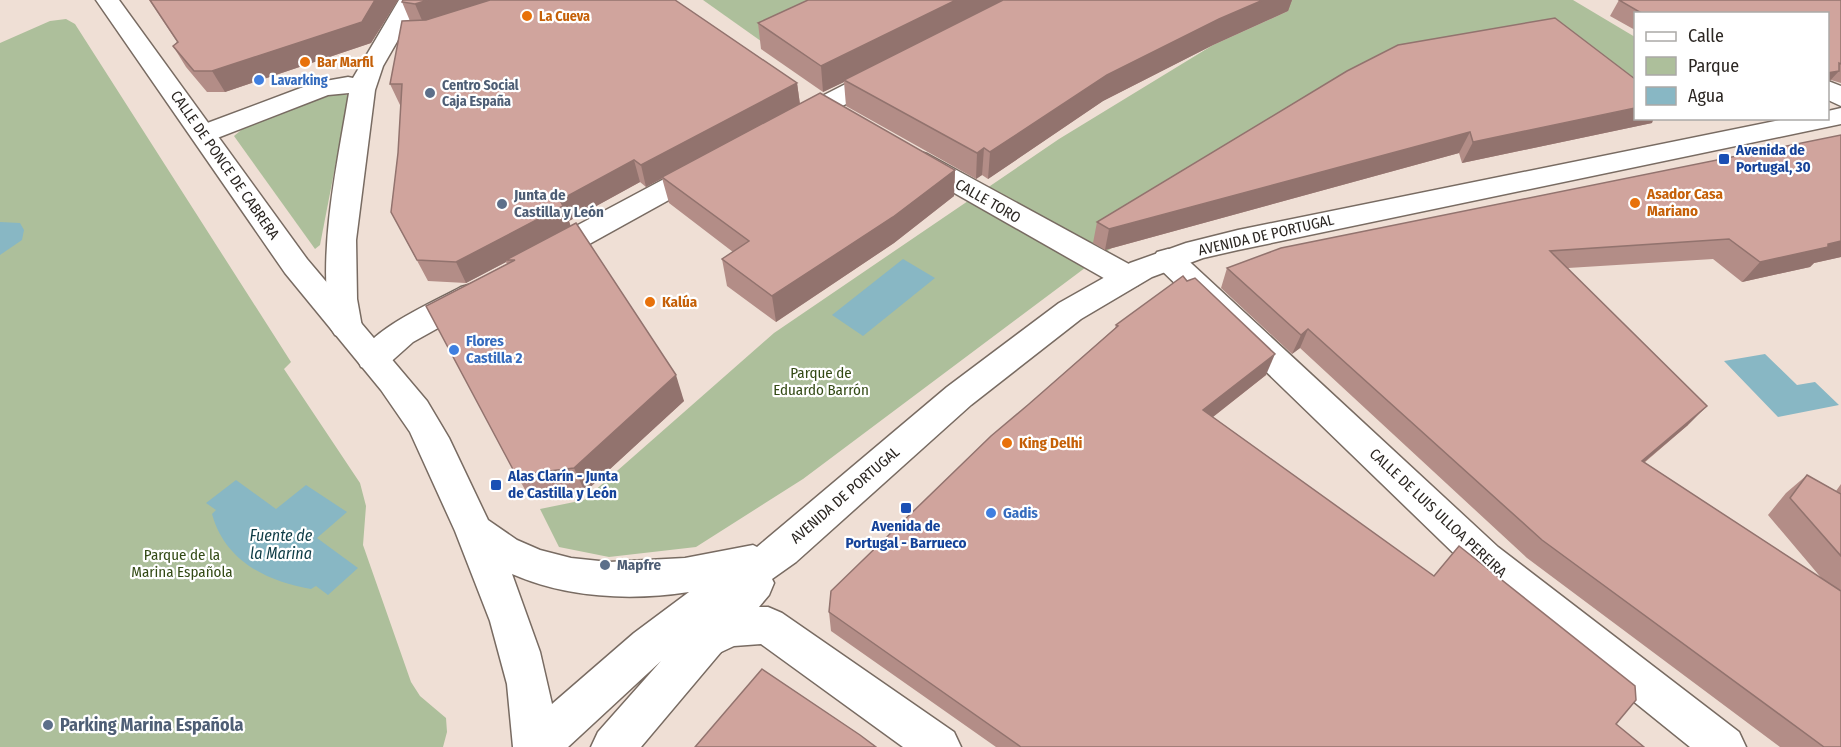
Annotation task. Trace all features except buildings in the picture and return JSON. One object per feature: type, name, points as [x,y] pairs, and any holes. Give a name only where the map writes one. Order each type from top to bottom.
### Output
[{"type":"main road","name":"CALLE DE PONCE DE CABRERA","points":[[107,0],[301,273],[406,399],[427,430],[476,532],[503,600],[528,683],[536,747]]},
{"type":"main road","points":[[346,327],[340,296],[340,253],[362,90],[370,65],[405,32],[410,0]]},
{"type":"main road","points":[[770,134],[812,99],[911,60]]},
{"type":"main road","points":[[203,134],[323,88],[348,84],[362,90]]},
{"type":"main road","points":[[812,99],[852,123]]},
{"type":"main road","name":"AVENIDA DE PORTUGAL","points":[[536,747],[648,646],[783,550],[959,396],[1018,349],[1070,311],[1127,277],[1168,259],[1281,230],[1821,120]]},
{"type":"main road","name":"CALLE TORO","points":[[893,147],[1127,277]]},
{"type":"main road","points":[[373,358],[402,334],[729,156]]},
{"type":"main road","name":"CALLE DE LUIS ULLOA PEREIRA","points":[[1168,259],[1485,560],[1724,747]]},
{"type":"main road","points":[[476,532],[486,542],[506,554],[538,566],[578,576],[620,580],[666,579],[703,574],[754,562],[783,550]]},
{"type":"main road","name":"AVENIDA DE PORTUGAL","points":[[613,747],[783,550]]},
{"type":"main road","points":[[704,641],[729,628],[741,625],[768,626],[939,747]]},
{"type":"green space","points":[[703,0],[864,0],[768,46]]},
{"type":"green space","name":"Parque de Eduardo Barrón","points":[[1271,0],[1573,0],[1634,36],[1634,110],[1141,226],[803,479],[696,547],[609,557],[559,547],[540,509],[584,500],[774,333],[1059,139],[1213,45],[1288,11]]},
{"type":"green space","name":"Parque de la Marina Española","points":[[66,19],[75,24],[291,362],[284,369],[360,483],[366,506],[363,545],[411,682],[420,696],[446,718],[447,732],[443,747],[0,747],[0,43],[50,21]]},
{"type":"green space","points":[[337,93],[347,95],[348,100],[320,245],[315,249],[234,136],[246,126]]},
{"type":"water","points":[[0,222],[20,223],[24,230],[22,240],[0,255]]},
{"type":"water","points":[[903,259],[935,278],[863,336],[832,315]]},
{"type":"water","points":[[1765,354],[1797,385],[1815,382],[1839,405],[1778,417],[1724,361]]},
{"type":"water","name":"Fuente de la Marina","points":[[236,480],[276,509],[306,485],[347,512],[317,538],[358,568],[328,595],[316,586],[311,589],[278,581],[250,566],[227,544],[212,514],[216,510],[206,503]]},
{"type":"place","name":"La Cueva","points":[[527,16]]},
{"type":"place","name":"Bar Marfil","points":[[305,62]]},
{"type":"place","name":"Lavarking","points":[[259,80]]},
{"type":"place","name":"Centro Social Caja España","points":[[430,93]]},
{"type":"place","name":"Avenida de Portugal, 30","points":[[1724,159]]},
{"type":"place","name":"Asador Casa Mariano","points":[[1635,203]]},
{"type":"place","name":"Junta de Castilla y León","points":[[502,204]]},
{"type":"place","name":"Kalúa","points":[[650,302]]},
{"type":"place","name":"Flores Castilla 2","points":[[454,350]]},
{"type":"place","name":"King Delhi","points":[[1007,443]]},
{"type":"place","name":"Alas Clarín - Junta de Castilla y León","points":[[496,485]]},
{"type":"place","name":"Avenida de Portugal - Barrueco","points":[[906,508]]},
{"type":"place","name":"Gadis","points":[[991,513]]},
{"type":"place","name":"Mapfre","points":[[605,565]]},
{"type":"place","name":"Parking Marina Española","points":[[48,725]]}]
